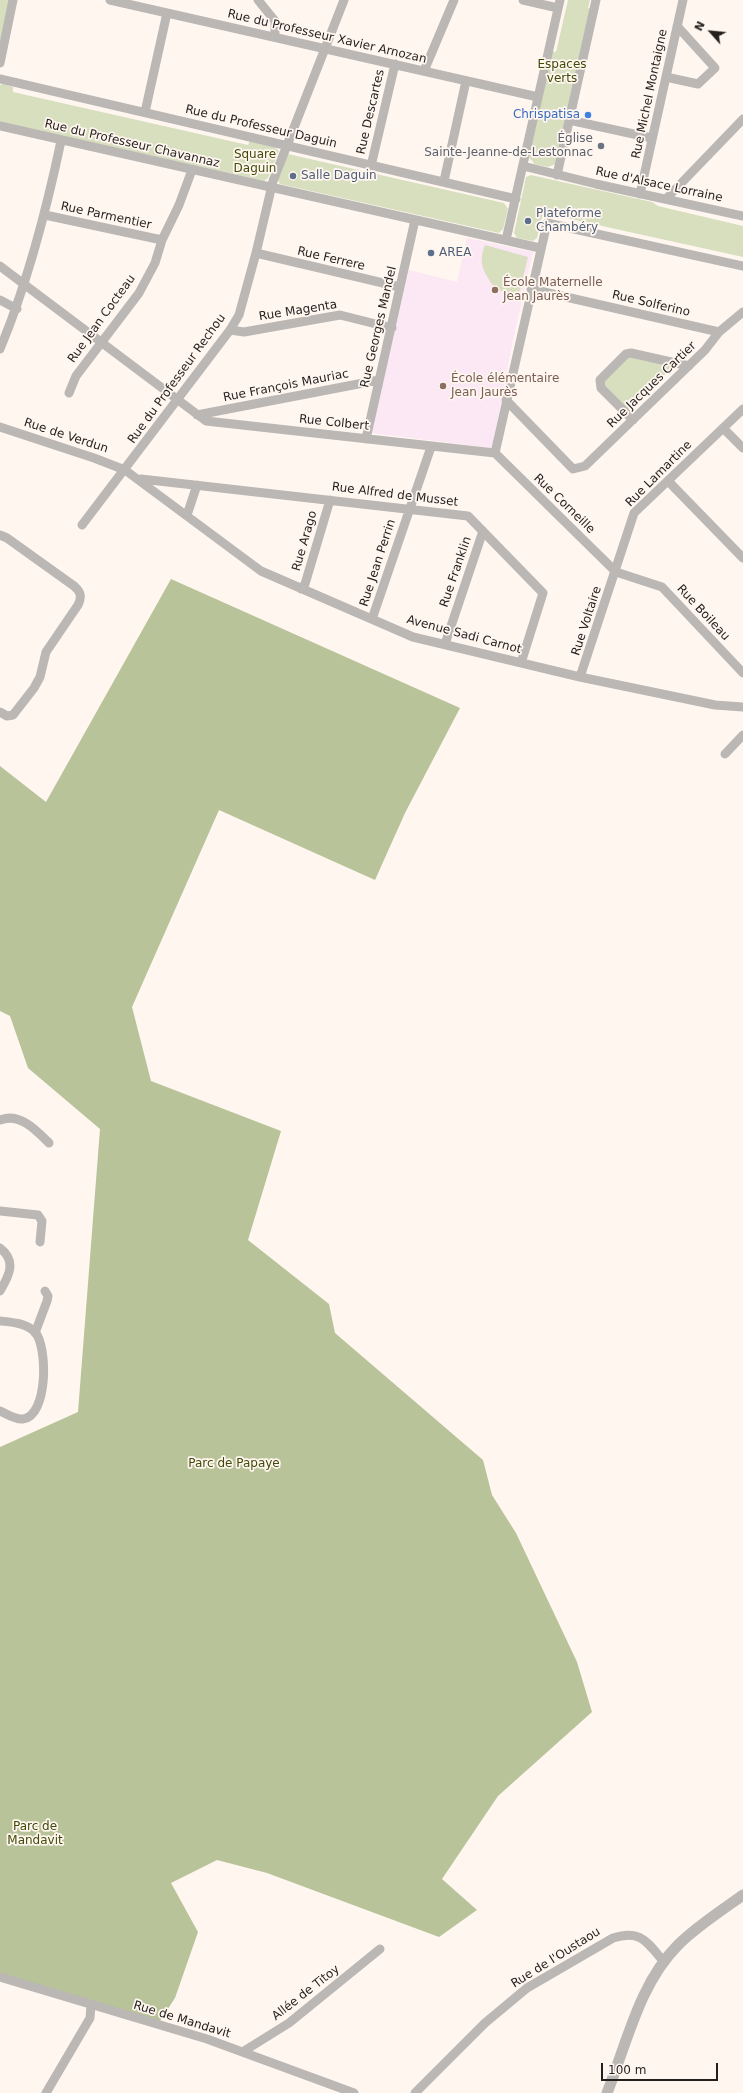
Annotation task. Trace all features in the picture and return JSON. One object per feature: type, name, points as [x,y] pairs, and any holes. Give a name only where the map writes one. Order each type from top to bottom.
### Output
[{"type":"street","points":[[0,63],[13,0]]},
{"type":"street","name":"Rue du Professeur Xavier Arnozan","points":[[110,0],[151,4],[167,13],[538,97]]},
{"type":"street","points":[[258,0],[275,21],[275,38]]},
{"type":"street","name":"Rue du Professeur Rechou","points":[[82,524],[125,470],[230,330],[239,315],[256,253],[271,187],[344,0]]},
{"type":"street","points":[[424,71],[454,0]]},
{"type":"street","points":[[506,240],[559,4],[523,0]]},
{"type":"street","points":[[557,175],[596,0]]},
{"type":"street","name":"Rue Michel Montaigne","points":[[640,194],[683,0]]},
{"type":"street","points":[[145,112],[167,13]]},
{"type":"street","points":[[666,77],[698,84],[715,68],[677,26]]},
{"type":"street","name":"Rue Descartes","points":[[371,166],[395,64]]},
{"type":"street","name":"Rue du Professeur Daguin","points":[[0,79],[287,145],[371,166],[444,181],[516,199]]},
{"type":"street","points":[[444,181],[466,81]]},
{"type":"street","points":[[666,199],[743,119]]},
{"type":"street","points":[[569,120],[652,138]]},
{"type":"street","name":"Rue du Professeur Chavannaz","points":[[0,126],[540,248]]},
{"type":"street","points":[[0,349],[17,309],[45,215],[61,141]]},
{"type":"street","name":"Rue d'Alsace Lorraine","points":[[523,166],[640,194],[743,216]]},
{"type":"street","name":"Rue Jean Cocteau","points":[[69,393],[76,376],[102,344],[139,293],[155,263],[162,240],[179,205],[192,170]]},
{"type":"street","name":"Rue Parmentier","points":[[45,215],[162,240]]},
{"type":"street","name":"Rue Georges Mandel","points":[[366,439],[415,220]]},
{"type":"street","points":[[495,454],[547,222],[743,266]]},
{"type":"street","name":"Rue Ferrere","points":[[256,253],[400,287]]},
{"type":"street","name":"Rue Colbert","points":[[0,266],[206,421],[495,454]]},
{"type":"street","name":"Rue Solferino","points":[[531,289],[719,332]]},
{"type":"street","points":[[0,300],[17,309]]},
{"type":"street","name":"Rue Jacques Cartier","points":[[506,400],[573,468],[585,466],[689,366],[719,332],[743,312]]},
{"type":"street","name":"Rue Magenta","points":[[230,330],[244,332],[340,315],[392,328]]},
{"type":"street","points":[[633,420],[600,388],[599,384],[600,380],[626,354],[631,353],[689,366]]},
{"type":"street","name":"Rue François Mauriac","points":[[197,415],[379,380]]},
{"type":"street","name":"Rue Lamartine","points":[[616,572],[634,513],[669,482],[743,409]]},
{"type":"street","name":"Rue de Verdun","points":[[0,427],[94,458],[125,470]]},
{"type":"street","points":[[723,428],[743,448]]},
{"type":"street","name":"Rue Jean Perrin","points":[[372,619],[431,446]]},
{"type":"street","name":"Rue Corneille","points":[[495,454],[616,572]]},
{"type":"street","name":"Avenue Sadi Carnot","points":[[125,470],[261,571],[413,637],[521,663],[715,705],[743,707]]},
{"type":"street","name":"Rue Alfred de Musset","points":[[139,479],[409,508],[468,516],[543,593],[521,663]]},
{"type":"street","points":[[669,482],[743,558]]},
{"type":"street","points":[[187,515],[197,485]]},
{"type":"street","name":"Rue Arago","points":[[301,589],[305,584],[330,500]]},
{"type":"street","name":"Rue Franklin","points":[[445,644],[483,531]]},
{"type":"street","points":[[0,534],[8,538],[74,586],[81,596],[78,605],[46,652],[40,677],[34,688],[13,715],[7,716],[0,712]]},
{"type":"street","name":"Rue Boileau","points":[[616,572],[662,587],[743,673]]},
{"type":"street","name":"Rue Voltaire","points":[[580,676],[616,572]]},
{"type":"street","points":[[725,754],[743,735]]},
{"type":"street","points":[[0,1120],[10,1118],[31,1125],[49,1143]]},
{"type":"street","points":[[0,1211],[38,1215],[42,1221],[40,1242]]},
{"type":"street","points":[[0,1248],[12,1264],[8,1276],[0,1291]]},
{"type":"street","points":[[35,1333],[47,1301],[48,1296],[46,1290]]},
{"type":"street","points":[[0,1321],[23,1325],[35,1333],[43,1353],[44,1363],[43,1388],[38,1407],[30,1416],[24,1419],[12,1417],[0,1411]]},
{"type":"street","points":[[608,2093],[634,2018],[664,1962],[691,1932],[743,1895]]},
{"type":"street","name":"Rue de l'Oustaou","points":[[415,2093],[485,2023],[527,1988],[613,1938],[628,1934],[637,1935],[646,1941],[664,1962]]},
{"type":"street","name":"Allée de Titoy","points":[[244,2051],[289,2023],[380,1949]]},
{"type":"street","name":"Rue de Mandavit","points":[[0,1978],[91,2006],[186,2032],[244,2051],[354,2093]]},
{"type":"street","points":[[46,2093],[90,2018],[91,2006]]},
{"type":"shaded area","name":"École élémentaire Jean Jaurès","points":[[467,238],[533,252],[513,340],[492,448],[371,433],[409,270],[457,282]]},
{"type":"green space","points":[[0,0],[9,0],[0,42]]},
{"type":"green space","name":"Espaces verts","points":[[568,0],[590,0],[588,8],[591,9],[556,164],[548,167],[534,164],[529,155],[552,51],[556,52]]},
{"type":"green space","name":"Square Daguin","points":[[3,84],[13,87],[13,92],[248,145],[250,140],[273,146],[279,151],[268,178],[264,181],[0,122],[0,85]]},
{"type":"green space","points":[[288,154],[504,203],[508,209],[503,229],[499,233],[280,184],[277,179]]},
{"type":"green space","points":[[531,175],[652,202],[658,206],[743,226],[743,257],[543,213],[537,238],[533,241],[517,238],[514,233],[526,177]]},
{"type":"green space","points":[[485,245],[528,257],[519,294],[496,290],[483,269],[482,258]]},
{"type":"green space","points":[[627,355],[675,365],[627,411],[601,381]]},
{"type":"green space","name":"Parc de Papaye","points":[[171,579],[460,708],[405,813],[375,880],[219,810],[132,1007],[151,1081],[281,1131],[248,1240],[329,1304],[335,1333],[483,1460],[492,1495],[516,1533],[577,1662],[592,1712],[498,1796],[442,1879],[477,1910],[439,1937],[267,1873],[217,1860],[171,1883],[198,1932],[175,1998],[158,2024],[0,1977],[0,1447],[78,1412],[100,1129],[28,1068],[10,1016],[0,1011],[0,766],[46,802]]},
{"type":"place","name":"Chrispatisa","points":[[588,115]]},
{"type":"place","name":"Église Sainte-Jeanne-de-Lestonnac","points":[[601,146]]},
{"type":"place","name":"Salle Daguin","points":[[293,176]]},
{"type":"place","name":"Plateforme Chambéry","points":[[528,221]]},
{"type":"place","name":"AREA","points":[[431,253]]},
{"type":"place","name":"École Maternelle Jean Jaurès","points":[[495,290]]},
{"type":"place","name":"École élémentaire Jean Jaurès","points":[[443,386]]},
{"type":"park label","name":"Parc de Mandavit","points":[[35,1834]]}]
